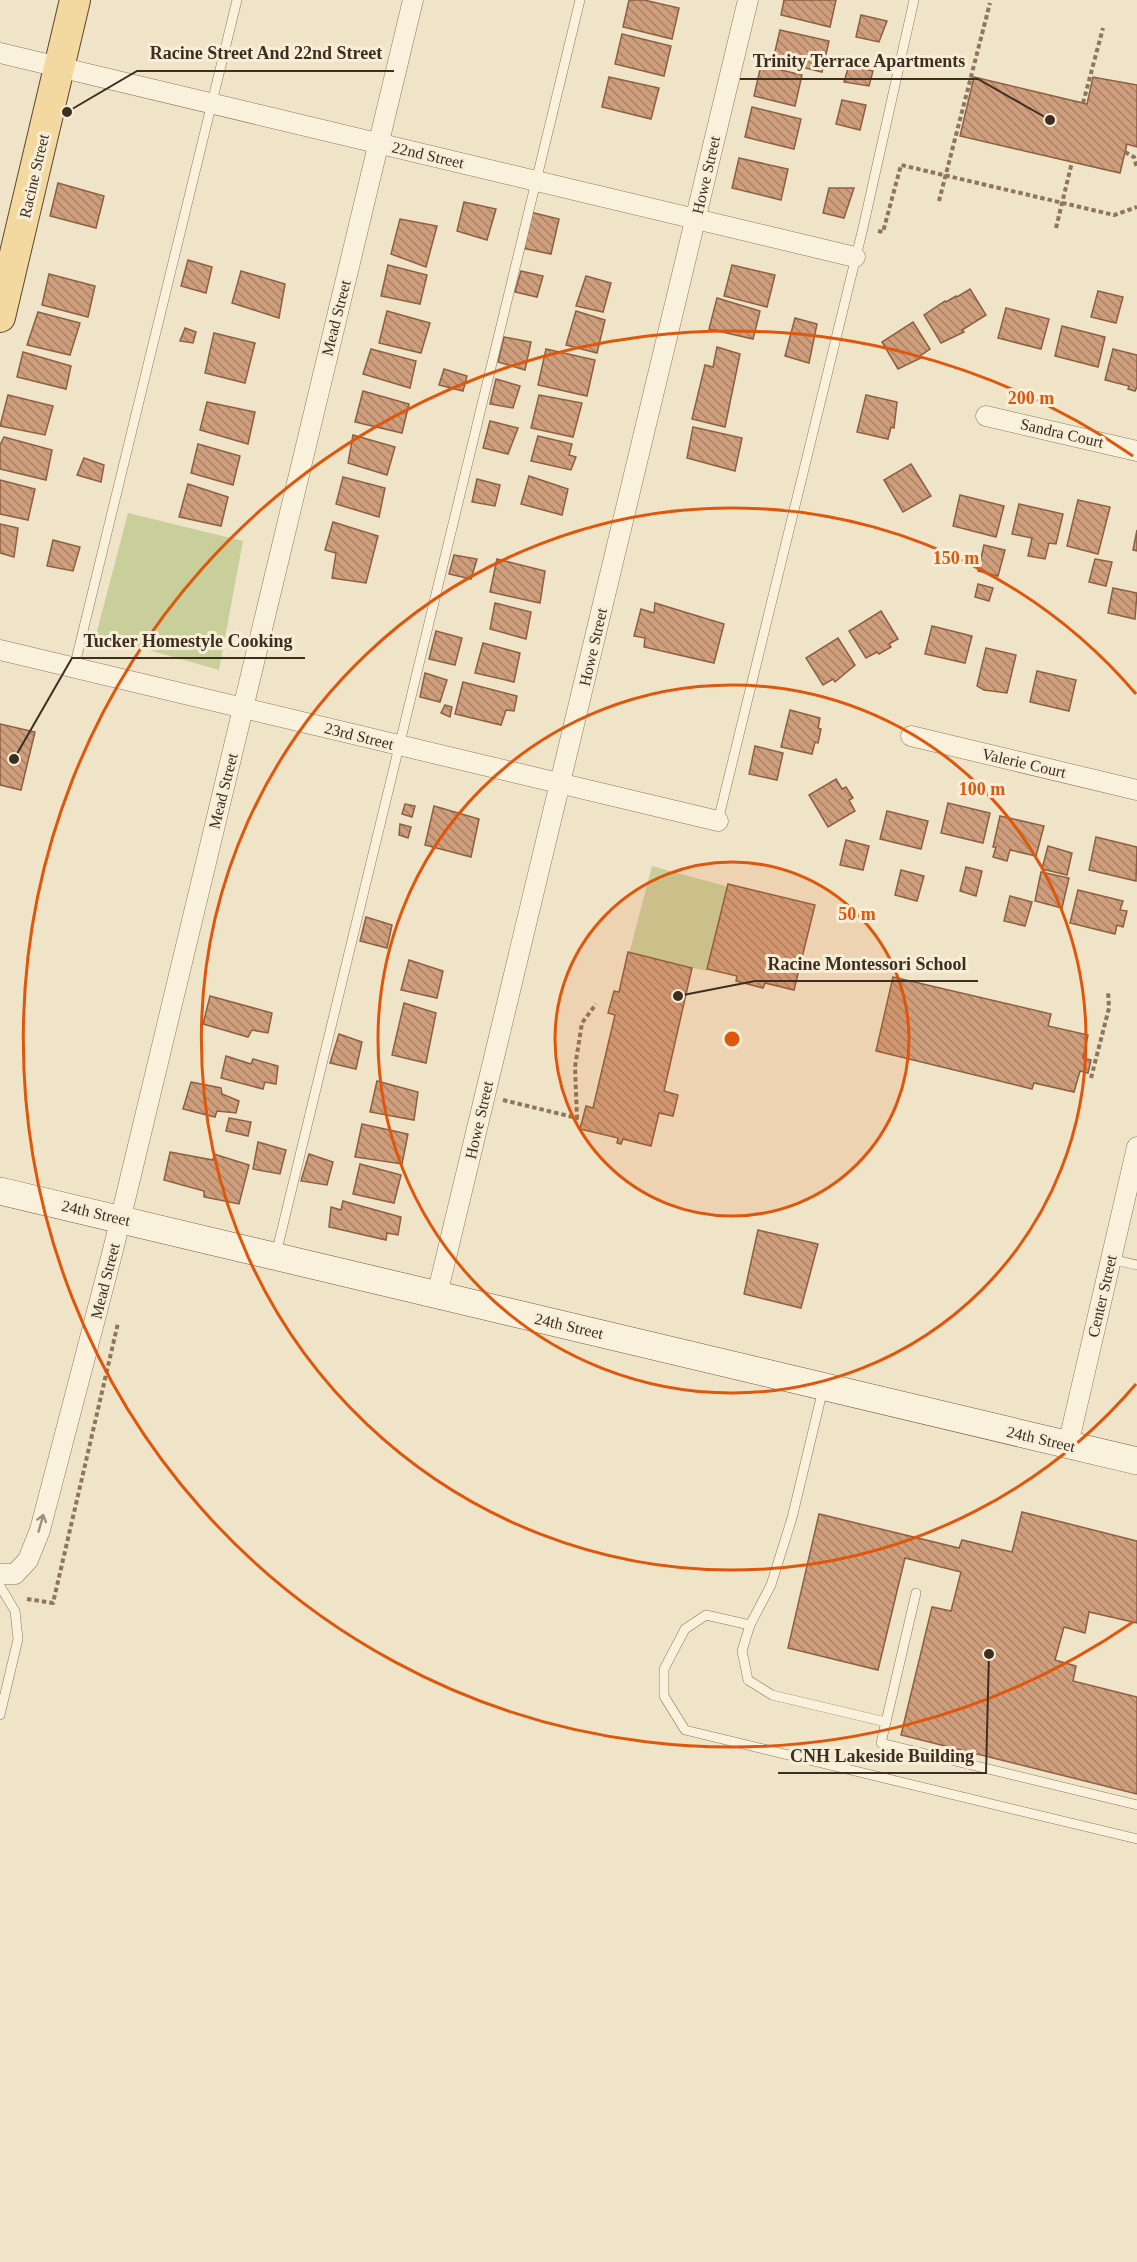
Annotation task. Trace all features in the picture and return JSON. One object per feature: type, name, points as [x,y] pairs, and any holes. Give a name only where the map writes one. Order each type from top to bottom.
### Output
[{"type":"main road","name":"Racine Street","points":[[0,317],[75,0]]},
{"type":"street","name":"Mead Street","points":[[5,1578],[28,1560],[40,1530],[120,1219],[413,0]]},
{"type":"street","name":"Howe Street","points":[[437,1294],[748,0]]},
{"type":"street","name":"22nd Street","points":[[0,53],[855,257]]},
{"type":"street","name":"Sandra Court","points":[[986,416],[1137,451]]},
{"type":"street","name":"23rd Street","points":[[0,650],[718,821]]},
{"type":"street","name":"Valerie Court","points":[[911,736],[1137,790]]},
{"type":"street","name":"Center Street","points":[[1068,1445],[1137,1147]]},
{"type":"street","name":"24th Street","points":[[0,1191],[1137,1461]]},
{"type":"lane","points":[[74,668],[237,0]]},
{"type":"lane","points":[[275,1256],[401,746],[580,0]]},
{"type":"lane","points":[[718,821],[862,228],[914,0]]},
{"type":"lane","points":[[1111,1259],[1137,1265]]},
{"type":"lane","points":[[823,1387],[788,1529],[771,1585],[750,1625],[742,1651],[748,1680],[772,1695],[886,1722]]},
{"type":"lane","points":[[0,1715],[18,1639],[15,1611],[5,1578]]},
{"type":"lane","points":[[916,1593],[880,1743],[1137,1806]]},
{"type":"lane","points":[[750,1625],[706,1615],[685,1629],[664,1669],[664,1696],[685,1730],[1137,1839]]},
{"type":"path","points":[[939,201],[990,3]]},
{"type":"path","points":[[1083,103],[1103,28]]},
{"type":"path","points":[[1125,152],[1134,158],[1137,168]]},
{"type":"path","points":[[1056,228],[1072,162]]},
{"type":"path","points":[[862,228],[883,232],[901,165],[1114,215],[1137,207]]},
{"type":"path","points":[[1091,1078],[1109,1008],[1108,991]]},
{"type":"path","points":[[485,1095],[577,1118],[576,1057],[582,1023],[596,1004]]},
{"type":"path","points":[[53,1603],[120,1318]]},
{"type":"green space","points":[[128,513],[243,541],[219,670],[96,635]]},
{"type":"green space","points":[[652,866],[729,887],[707,971],[629,954]]},
{"type":"building","points":[[629,0],[644,0],[679,8],[672,39],[623,27]]},
{"type":"building","points":[[784,0],[836,0],[830,27],[781,15]]},
{"type":"building","points":[[861,15],[887,21],[879,42],[856,37]]},
{"type":"building","points":[[780,30],[829,41],[822,72],[773,60]]},
{"type":"building","points":[[622,34],[671,46],[664,76],[615,64]]},
{"type":"building","points":[[761,65],[802,75],[795,106],[754,96]]},
{"type":"building","points":[[849,65],[873,71],[869,86],[844,82]]},
{"type":"building","points":[[609,77],[659,88],[651,119],[602,107]]},
{"type":"building","points":[[974,77],[1087,104],[1093,77],[1137,85],[1137,147],[1127,144],[1120,173],[960,136]]},
{"type":"building","points":[[842,100],[866,105],[860,130],[836,124]]},
{"type":"building","points":[[752,107],[801,119],[794,149],[745,137]]},
{"type":"building","points":[[739,158],[788,169],[781,200],[732,188]]},
{"type":"building","points":[[58,183],[104,196],[96,228],[50,216]]},
{"type":"building","points":[[829,188],[854,188],[844,218],[823,213]]},
{"type":"building","points":[[464,202],[496,209],[487,240],[457,231]]},
{"type":"building","points":[[530,212],[559,219],[551,254],[517,247]]},
{"type":"building","points":[[400,219],[437,226],[426,267],[391,254]]},
{"type":"building","points":[[188,260],[212,267],[206,293],[181,286]]},
{"type":"building","points":[[388,265],[427,275],[420,304],[381,296]]},
{"type":"building","points":[[732,265],[775,275],[767,307],[724,296]]},
{"type":"building","points":[[241,271],[285,284],[279,318],[232,303]]},
{"type":"building","points":[[521,271],[543,276],[537,297],[515,292]]},
{"type":"building","points":[[49,274],[95,286],[88,317],[42,305]]},
{"type":"building","points":[[586,276],[611,283],[603,312],[576,306]]},
{"type":"building","points":[[970,289],[986,315],[962,330],[964,332],[941,343],[924,315],[945,301]]},
{"type":"building","points":[[1098,291],[1123,297],[1116,323],[1091,317]]},
{"type":"building","points":[[717,298],[760,311],[753,339],[709,329]]},
{"type":"building","points":[[1006,308],[1049,319],[1041,349],[998,338]]},
{"type":"building","points":[[387,311],[430,323],[421,353],[379,343]]},
{"type":"building","points":[[576,311],[605,320],[597,353],[566,345]]},
{"type":"building","points":[[38,312],[80,323],[70,355],[27,345]]},
{"type":"building","points":[[795,318],[817,324],[809,363],[785,356]]},
{"type":"building","points":[[913,322],[930,349],[920,356],[921,358],[898,369],[882,342]]},
{"type":"building","points":[[1062,326],[1105,337],[1098,367],[1055,356]]},
{"type":"building","points":[[185,328],[196,332],[193,343],[180,341]]},
{"type":"building","points":[[214,333],[255,343],[245,383],[205,373]]},
{"type":"building","points":[[504,337],[531,342],[525,370],[498,362]]},
{"type":"building","points":[[717,347],[740,354],[725,427],[692,419],[705,365],[713,367]]},
{"type":"building","points":[[371,349],[416,361],[410,388],[363,374]]},
{"type":"building","points":[[546,349],[595,360],[587,396],[538,385]]},
{"type":"building","points":[[1113,349],[1137,355],[1135,391],[1128,389],[1129,386],[1105,380]]},
{"type":"building","points":[[23,352],[71,366],[66,389],[17,377]]},
{"type":"building","points":[[444,369],[467,376],[463,391],[439,385]]},
{"type":"building","points":[[496,379],[520,386],[513,408],[490,404]]},
{"type":"building","points":[[363,391],[409,404],[402,433],[355,422]]},
{"type":"building","points":[[8,395],[53,406],[45,435],[0,426]]},
{"type":"building","points":[[539,395],[582,403],[573,437],[531,428]]},
{"type":"building","points":[[866,395],[897,402],[894,428],[891,427],[888,439],[857,432]]},
{"type":"building","points":[[207,402],[255,412],[248,444],[200,430]]},
{"type":"building","points":[[490,421],[518,428],[508,454],[483,448]]},
{"type":"building","points":[[693,427],[742,438],[735,471],[687,458]]},
{"type":"building","points":[[353,435],[395,447],[387,475],[348,463]]},
{"type":"building","points":[[538,436],[572,444],[569,455],[576,457],[571,470],[531,461]]},
{"type":"building","points":[[4,437],[52,450],[46,480],[0,469],[0,445]]},
{"type":"building","points":[[198,444],[240,456],[233,485],[191,473]]},
{"type":"building","points":[[84,458],[104,465],[101,482],[77,475]]},
{"type":"building","points":[[911,464],[931,496],[903,512],[884,480]]},
{"type":"building","points":[[529,476],[568,489],[562,515],[521,504]]},
{"type":"building","points":[[343,477],[385,488],[379,517],[336,504]]},
{"type":"building","points":[[477,479],[500,485],[495,506],[472,502]]},
{"type":"building","points":[[0,480],[35,489],[28,520],[0,514]]},
{"type":"building","points":[[188,484],[228,497],[221,526],[179,517]]},
{"type":"building","points":[[960,495],[1004,506],[996,537],[953,526]]},
{"type":"building","points":[[1078,500],[1110,507],[1098,554],[1067,546]]},
{"type":"building","points":[[1019,504],[1063,514],[1056,544],[1049,543],[1045,559],[1028,556],[1032,538],[1012,534]]},
{"type":"building","points":[[333,522],[378,536],[366,583],[332,578],[336,553],[325,550]]},
{"type":"building","points":[[0,524],[18,528],[14,557],[0,553]]},
{"type":"building","points":[[1137,530],[1137,551],[1133,550]]},
{"type":"building","points":[[53,540],[80,547],[73,571],[47,566]]},
{"type":"building","points":[[984,545],[1005,550],[998,576],[978,571]]},
{"type":"building","points":[[454,555],[477,559],[471,579],[449,574]]},
{"type":"building","points":[[497,559],[545,571],[540,603],[490,592]]},
{"type":"building","points":[[1095,559],[1112,562],[1106,586],[1089,582]]},
{"type":"building","points":[[978,584],[993,588],[989,601],[975,597]]},
{"type":"building","points":[[1113,588],[1137,593],[1135,619],[1108,613]]},
{"type":"building","points":[[495,603],[531,612],[526,639],[490,629]]},
{"type":"building","points":[[655,603],[724,624],[714,663],[644,647],[645,638],[634,636],[641,609],[654,613]]},
{"type":"building","points":[[881,611],[898,639],[889,644],[891,647],[866,658],[849,631]]},
{"type":"building","points":[[932,626],[972,636],[965,663],[925,654]]},
{"type":"building","points":[[436,631],[462,638],[455,665],[429,659]]},
{"type":"building","points":[[838,638],[855,665],[835,682],[833,679],[823,685],[806,658]]},
{"type":"building","points":[[483,643],[520,653],[514,682],[475,673]]},
{"type":"building","points":[[986,648],[1016,655],[1007,693],[984,690],[977,686]]},
{"type":"building","points":[[1037,671],[1076,680],[1069,711],[1030,702]]},
{"type":"building","points":[[425,673],[447,680],[440,702],[420,697]]},
{"type":"building","points":[[463,682],[517,696],[514,711],[506,710],[501,725],[455,714]]},
{"type":"building","points":[[445,705],[452,707],[450,717],[441,713]]},
{"type":"building","points":[[790,710],[820,718],[818,728],[821,729],[818,743],[815,742],[812,754],[781,747]]},
{"type":"building","points":[[0,724],[35,732],[21,790],[0,785]]},
{"type":"building","points":[[755,746],[783,753],[777,780],[749,774]]},
{"type":"building","points":[[836,779],[842,789],[846,787],[853,798],[849,800],[855,811],[828,827],[809,795]]},
{"type":"building","points":[[948,803],[990,813],[983,843],[941,833]]},
{"type":"building","points":[[405,804],[415,806],[412,817],[402,814]]},
{"type":"building","points":[[434,806],[479,819],[471,857],[425,845]]},
{"type":"building","points":[[887,811],[928,821],[921,849],[880,839]]},
{"type":"building","points":[[1000,816],[1044,826],[1036,856],[1010,850],[1007,861],[993,857]]},
{"type":"building","points":[[400,824],[411,827],[408,838],[399,835]]},
{"type":"building","points":[[1096,837],[1137,847],[1136,881],[1089,870]]},
{"type":"building","points":[[846,840],[869,846],[863,870],[840,865]]},
{"type":"building","points":[[1048,846],[1072,853],[1067,875],[1042,869]]},
{"type":"building","points":[[966,867],[982,871],[976,896],[960,891]]},
{"type":"building","points":[[901,870],[924,876],[917,901],[895,895]]},
{"type":"building","points":[[1041,872],[1069,878],[1062,908],[1035,901]]},
{"type":"building","points":[[728,884],[815,905],[794,990],[765,983],[763,988],[736,981],[737,976],[707,969]]},
{"type":"building","points":[[1078,890],[1123,901],[1120,910],[1127,911],[1123,927],[1117,925],[1115,934],[1070,923]]},
{"type":"building","points":[[1010,896],[1032,902],[1025,926],[1004,921]]},
{"type":"building","points":[[366,917],[392,925],[387,948],[360,941]]},
{"type":"building","points":[[628,952],[692,968],[664,1091],[678,1095],[673,1116],[659,1113],[651,1146],[623,1139],[621,1144],[617,1143],[618,1138],[580,1129],[586,1106],[593,1108],[615,1015],[608,1013],[614,991],[619,992]]},
{"type":"building","points":[[409,960],[443,971],[437,998],[401,990]]},
{"type":"building","points":[[893,977],[1051,1014],[1048,1026],[1088,1035],[1083,1058],[1091,1060],[1088,1073],[1080,1071],[1074,1092],[1034,1083],[1032,1089],[876,1051]]},
{"type":"building","points":[[210,996],[272,1013],[268,1033],[252,1030],[248,1037],[203,1024]]},
{"type":"building","points":[[404,1003],[436,1013],[426,1063],[392,1055]]},
{"type":"building","points":[[339,1034],[362,1042],[356,1069],[330,1063]]},
{"type":"building","points":[[226,1056],[251,1064],[253,1059],[278,1066],[276,1084],[265,1082],[263,1089],[221,1078]]},
{"type":"building","points":[[377,1081],[418,1092],[414,1120],[370,1112]]},
{"type":"building","points":[[191,1082],[221,1088],[222,1094],[239,1101],[236,1113],[217,1111],[215,1117],[183,1109]]},
{"type":"building","points":[[229,1118],[251,1122],[248,1136],[226,1131]]},
{"type":"building","points":[[362,1124],[408,1134],[402,1164],[355,1157]]},
{"type":"building","points":[[258,1142],[286,1150],[280,1174],[253,1169]]},
{"type":"building","points":[[170,1152],[213,1160],[214,1154],[249,1165],[239,1204],[204,1197],[204,1191],[164,1180]]},
{"type":"building","points":[[309,1154],[333,1162],[327,1185],[301,1181]]},
{"type":"building","points":[[360,1164],[401,1175],[394,1203],[353,1194]]},
{"type":"building","points":[[343,1201],[401,1217],[398,1235],[387,1233],[386,1240],[329,1227],[331,1207],[341,1210]]},
{"type":"building","points":[[758,1230],[818,1244],[801,1308],[744,1294]]},
{"type":"building","points":[[1022,1512],[1137,1541],[1137,1623],[1089,1612],[1085,1633],[1064,1627],[1055,1660],[1076,1666],[1073,1681],[1137,1697],[1137,1794],[901,1735],[932,1607],[951,1611],[961,1572],[905,1558],[878,1670],[788,1648],[819,1514],[959,1548],[962,1540],[1012,1552]]},
{"type":"place","name":"Racine Street And 22nd Street","points":[[67,112]]},
{"type":"place","name":"Trinity Terrace Apartments","points":[[1050,120]]},
{"type":"place","name":"Tucker Homestyle Cooking","points":[[14,759]]},
{"type":"place","name":"Racine Montessori School","points":[[678,996]]},
{"type":"place","name":"CNH Lakeside Building","points":[[989,1654]]}]
